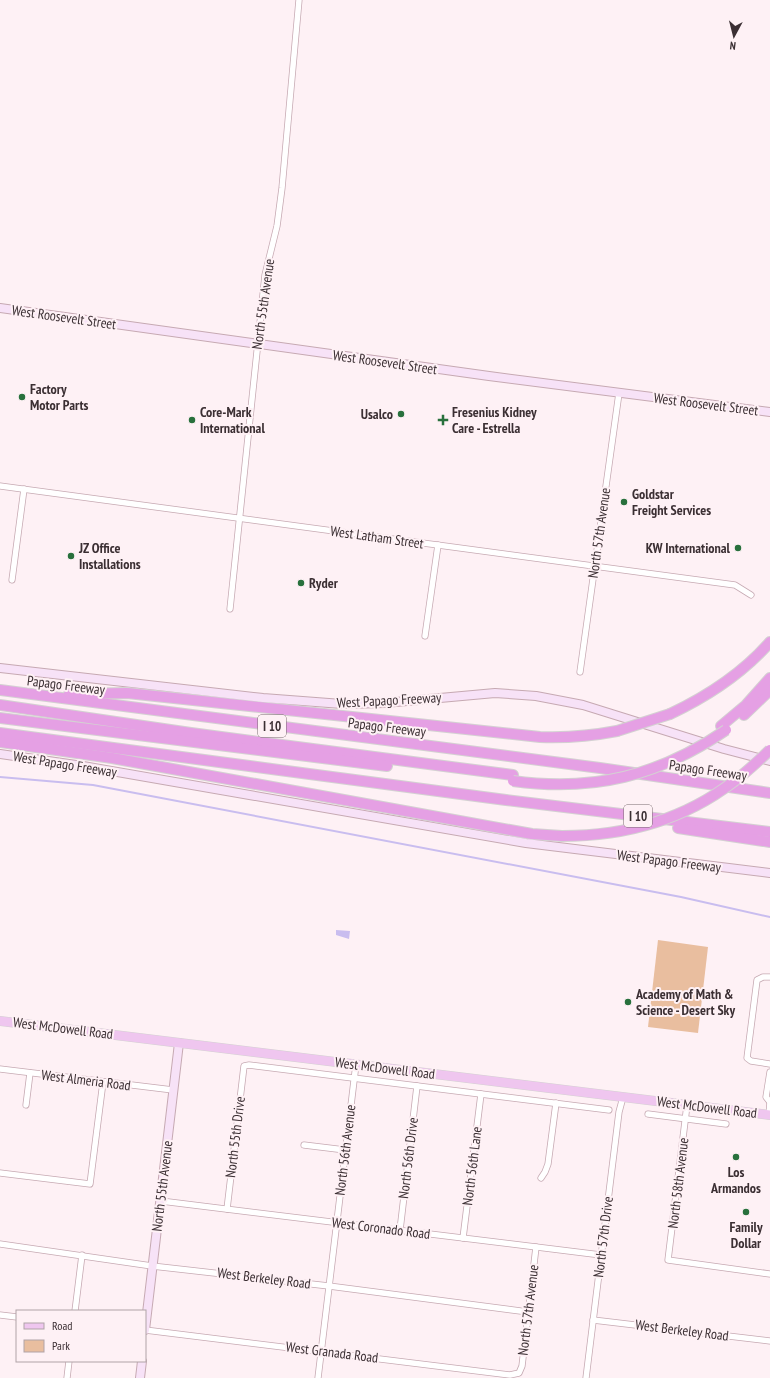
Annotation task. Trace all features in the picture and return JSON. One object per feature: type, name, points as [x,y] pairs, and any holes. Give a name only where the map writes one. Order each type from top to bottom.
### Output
[{"type":"highway","points":[[33,695],[127,693],[540,737],[585,736],[617,731],[670,714],[697,701],[725,683],[749,663],[770,642]]},
{"type":"highway","points":[[724,728],[770,678]]},
{"type":"highway","name":"Papago Freeway","points":[[0,690],[600,768],[769,793]]},
{"type":"highway","points":[[0,718],[513,778],[554,779],[592,777],[611,774],[657,761],[724,728],[751,710],[770,690]]},
{"type":"highway","points":[[0,705],[513,778]]},
{"type":"highway","name":"I 10","points":[[0,733],[506,800],[770,832]]},
{"type":"highway","points":[[0,742],[128,761],[524,833],[562,836],[604,834],[653,824],[711,798],[734,782],[770,750]]},
{"type":"highway","points":[[506,800],[770,842]]},
{"type":"main road","name":"West Roosevelt Street","points":[[0,308],[619,394],[770,412]]},
{"type":"main road","name":"West Papago Freeway","points":[[0,668],[255,697],[342,704],[385,703],[496,693],[536,696],[584,706],[724,749],[770,761]]},
{"type":"main road","name":"West Papago Freeway","points":[[0,754],[83,766],[526,843],[770,873]]},
{"type":"main road","name":"West McDowell Road","points":[[0,1021],[769,1115]]},
{"type":"main road","name":"North 55th Avenue","points":[[146,1321],[179,1043]]},
{"type":"main road","points":[[140,1378],[142,1362]]},
{"type":"street","name":"North 55th Avenue","points":[[230,608],[265,276],[277,226],[282,188],[299,0]]},
{"type":"street","name":"North 57th Avenue","points":[[580,672],[619,394]]},
{"type":"street","name":"West Latham Street","points":[[0,486],[734,585],[750,595]]},
{"type":"street","points":[[12,580],[24,489]]},
{"type":"street","points":[[425,636],[438,545]]},
{"type":"street","points":[[770,978],[763,977],[757,980],[747,1058],[751,1061],[770,1064]]},
{"type":"street","name":"North 56th Avenue","points":[[318,1378],[356,1064]]},
{"type":"street","name":"West McDowell Road","points":[[244,1066],[249,1065],[609,1110]]},
{"type":"street","name":"North 55th Drive","points":[[227,1209],[244,1066]]},
{"type":"street","name":"West Almeria Road","points":[[0,1069],[173,1090]]},
{"type":"street","points":[[769,1115],[770,1102],[766,1096],[770,1072]]},
{"type":"street","points":[[26,1105],[30,1073]]},
{"type":"street","points":[[0,1173],[90,1184],[103,1082]]},
{"type":"street","name":"North 56th Drive","points":[[400,1230],[417,1086]]},
{"type":"street","name":"North 56th Lane","points":[[463,1238],[481,1094]]},
{"type":"street","name":"North 57th Drive","points":[[586,1378],[622,1097]]},
{"type":"street","points":[[541,1178],[548,1164],[556,1103]]},
{"type":"street","name":"North 58th Avenue","points":[[687,1105],[668,1260],[770,1274]]},
{"type":"street","name":"West McDowell Road","points":[[648,1114],[726,1124]]},
{"type":"street","points":[[304,1145],[345,1150]]},
{"type":"street","name":"West Coronado Road","points":[[160,1201],[601,1255]]},
{"type":"street","name":"West Berkeley Road","points":[[0,1244],[152,1266],[329,1286],[528,1312]]},
{"type":"street","name":"North 57th Avenue","points":[[518,1373],[522,1366],[536,1247]]},
{"type":"street","points":[[75,1310],[82,1255]]},
{"type":"street","points":[[0,1315],[16,1317]]},
{"type":"street","name":"West Berkeley Road","points":[[593,1320],[770,1341]]},
{"type":"street","name":"West Granada Road","points":[[146,1330],[510,1375],[518,1373]]},
{"type":"street","points":[[67,1378],[69,1362]]},
{"type":"green space","points":[[658,940],[708,947],[698,1033],[648,1027]]},
{"type":"shaded area","points":[[336,930],[350,931],[349,939],[336,935]]},
{"type":"waterway","points":[[0,777],[93,785],[681,897],[770,917]]},
{"type":"place","name":"Factory Motor Parts","points":[[22,397]]},
{"type":"place","name":"Usalco","points":[[401,414]]},
{"type":"place","name":"Core-Mark International","points":[[192,420]]},
{"type":"place","name":"Fresenius Kidney Care - Estrella","points":[[443,420]]},
{"type":"place","name":"Goldstar Freight Services","points":[[624,502]]},
{"type":"place","name":"KW International","points":[[738,548]]},
{"type":"place","name":"JZ Office Installations","points":[[71,556]]},
{"type":"place","name":"Ryder","points":[[301,583]]},
{"type":"place","name":"Academy of Math & Science - Desert Sky","points":[[628,1002]]},
{"type":"place","name":"Los Armandos","points":[[736,1157]]},
{"type":"place","name":"Family Dollar","points":[[746,1212]]}]
